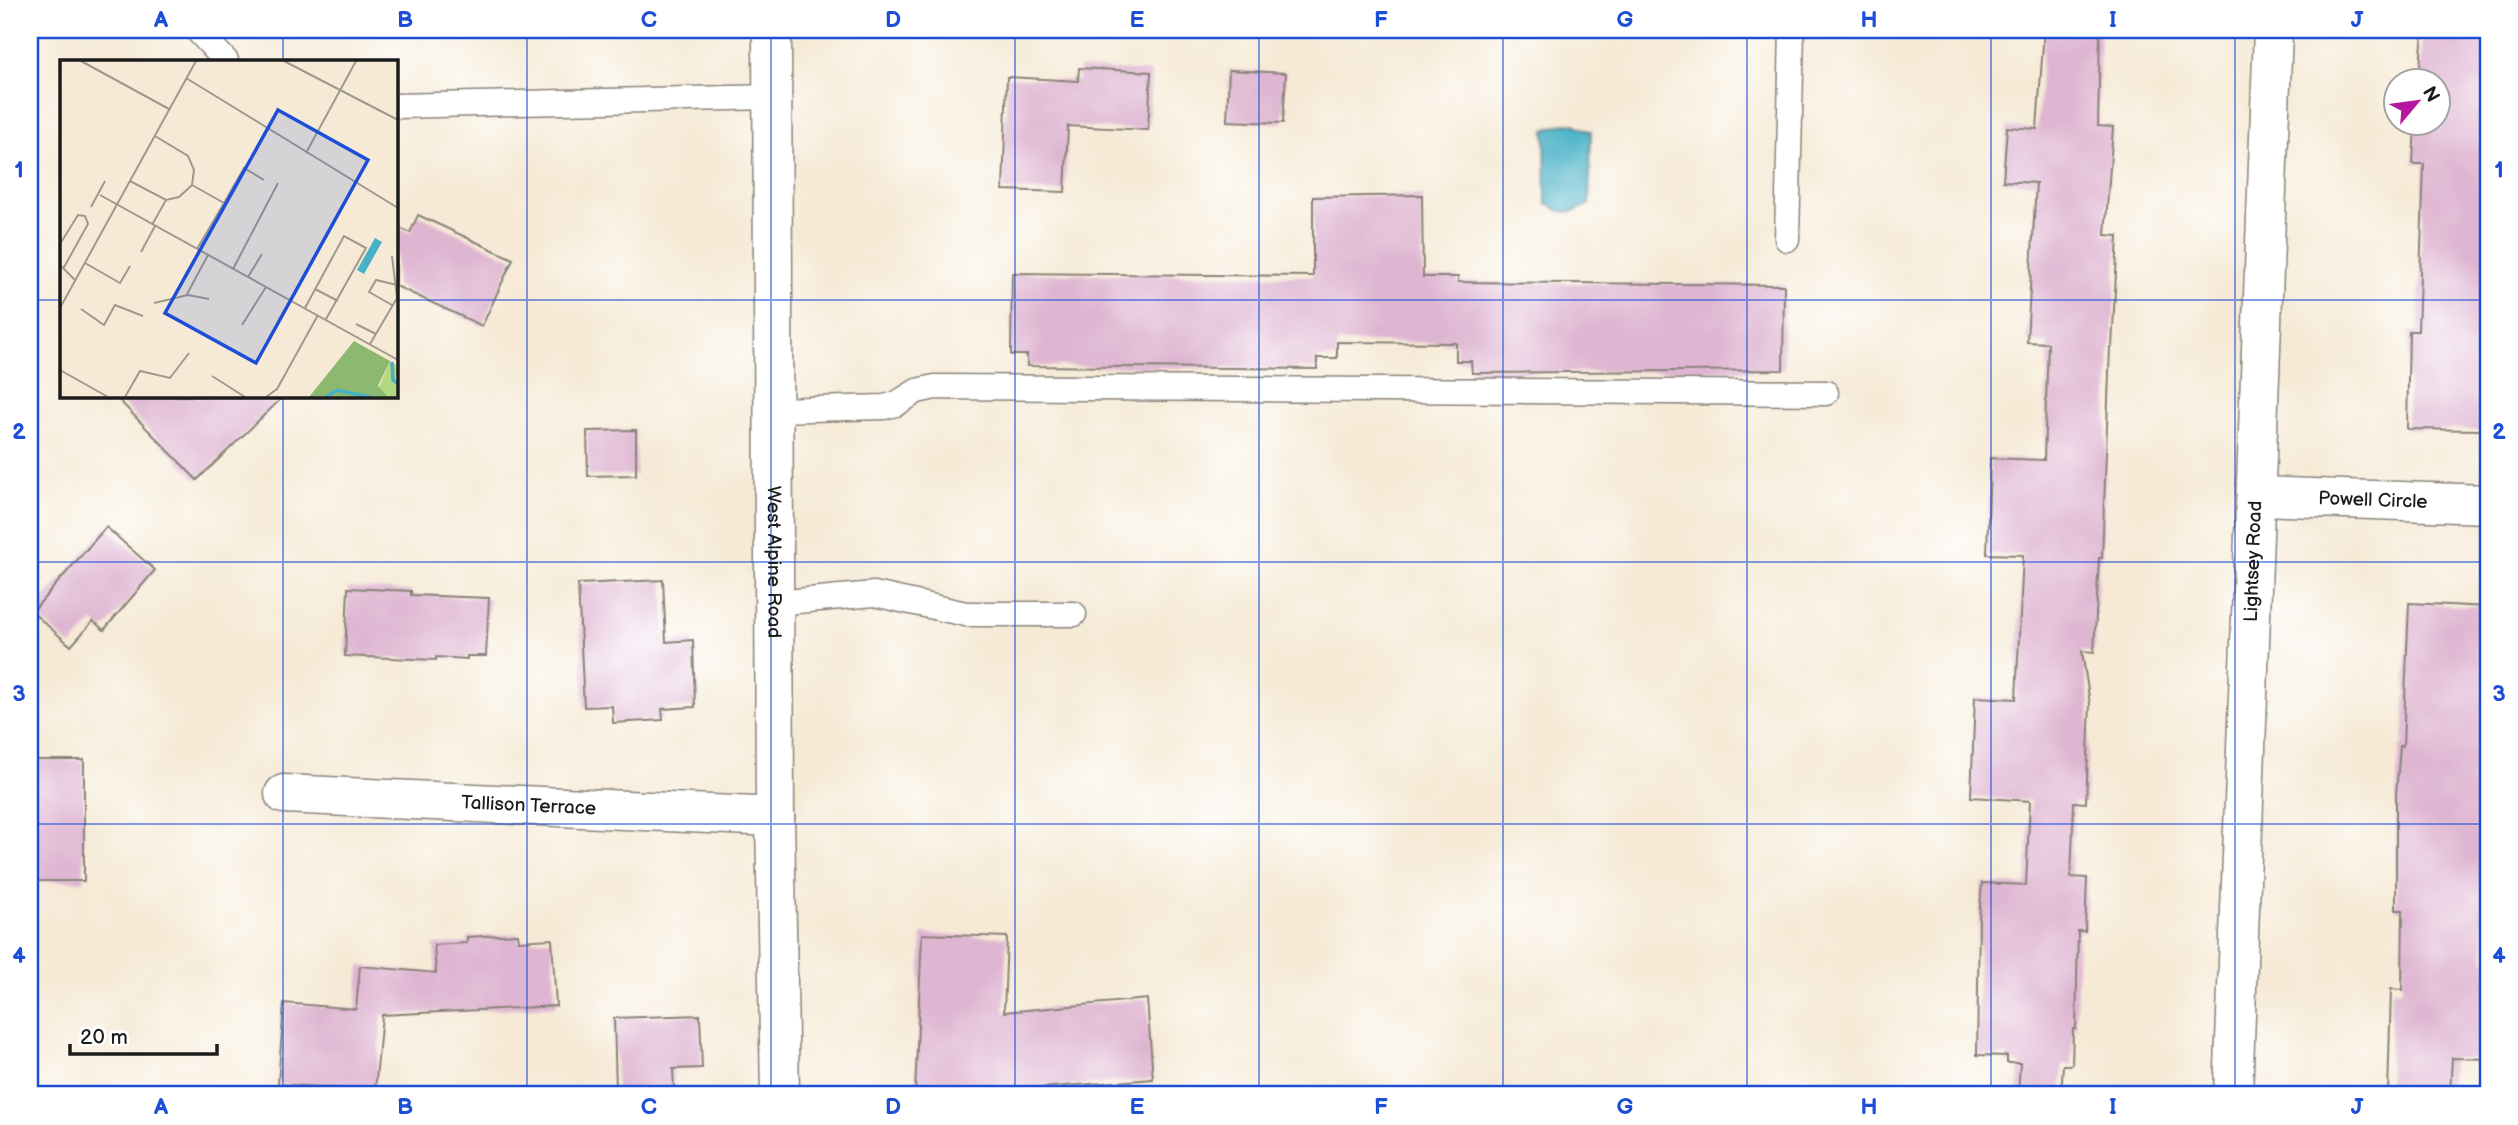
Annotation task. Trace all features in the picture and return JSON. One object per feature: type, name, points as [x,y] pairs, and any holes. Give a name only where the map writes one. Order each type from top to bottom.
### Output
[{"type":"street","name":"West Alpine Road","points":[[772,30],[775,817],[780,1095]]},
{"type":"street","name":"Lightsey Road","points":[[2233,1095],[2273,30]]},
{"type":"street","name":"Powell Circle","points":[[2257,496],[2488,504]]},
{"type":"street","name":"Tallison Terrace","points":[[284,794],[775,817]]},
{"type":"lane","points":[[197,30],[225,60]]},
{"type":"lane","points":[[1787,239],[1792,30]]},
{"type":"lane","points":[[397,106],[773,97]]},
{"type":"lane","points":[[774,410],[884,407],[896,404],[918,391],[935,387],[1826,393]]},
{"type":"lane","points":[[775,603],[874,594],[966,614],[1074,614]]},
{"type":"water","points":[[1566,123],[1591,132],[1589,205],[1569,212],[1546,204],[1545,130]]},
{"type":"building","points":[[2044,30],[2100,30],[2098,126],[2113,127],[2105,235],[2118,236],[2110,347],[2102,558],[2099,558],[2094,652],[2082,651],[2090,704],[2086,803],[2074,802],[2071,877],[2087,878],[2085,931],[2078,931],[2076,1029],[2073,1029],[2072,1065],[2063,1065],[2061,1095],[2018,1095],[2020,1063],[2007,1063],[2007,1056],[1977,1055],[1979,919],[1982,883],[2026,885],[2030,801],[1971,797],[1975,697],[2016,699],[2023,555],[1987,554],[1990,458],[2044,460],[2048,343],[2027,342],[2036,183],[2003,181],[2007,127],[2037,129]]},
{"type":"building","points":[[2423,30],[2488,30],[2488,144],[2482,221],[2488,222],[2488,390],[2481,390],[2480,430],[2407,429],[2409,331],[2418,331],[2424,164],[2413,164],[2414,136],[2452,136],[2452,66],[2420,66]]},
{"type":"building","points":[[1079,68],[1151,72],[1148,130],[1068,126],[1065,192],[1003,190],[1007,77],[1078,81]]},
{"type":"building","points":[[1229,70],[1286,73],[1283,123],[1227,121]]},
{"type":"building","points":[[1422,195],[1423,277],[1458,277],[1458,282],[1784,285],[1783,370],[1472,373],[1471,361],[1456,361],[1456,343],[1337,342],[1337,358],[1317,358],[1317,369],[1027,366],[1027,355],[1011,355],[1012,273],[1313,276],[1313,197]]},
{"type":"building","points":[[418,215],[513,259],[482,326],[397,286],[397,226],[410,233]]},
{"type":"building","points":[[116,397],[283,397],[197,480]]},
{"type":"building","points":[[636,430],[636,475],[588,476],[587,431]]},
{"type":"building","points":[[106,527],[155,570],[104,630],[93,621],[71,646],[32,612]]},
{"type":"building","points":[[663,580],[666,642],[693,640],[695,707],[662,709],[663,720],[613,723],[612,706],[584,707],[578,584]]},
{"type":"building","points":[[348,588],[411,591],[411,595],[489,598],[486,656],[467,656],[467,659],[436,657],[436,660],[345,656]]},
{"type":"building","points":[[2409,603],[2488,607],[2488,797],[2483,917],[2485,960],[2488,960],[2488,1059],[2452,1058],[2450,1095],[2388,1095],[2391,989],[2402,990],[2403,910],[2396,910],[2396,794],[2400,746],[2403,746]]},
{"type":"building","points":[[30,760],[84,760],[84,881],[30,881]]},
{"type":"building","points":[[518,934],[519,941],[552,939],[556,1006],[382,1015],[375,1091],[278,1084],[284,1003],[356,1009],[360,966],[436,973],[434,945],[467,943],[467,937]]},
{"type":"building","points":[[922,934],[1007,937],[1004,1012],[1147,999],[1153,1079],[1001,1091],[1001,1095],[915,1093]]},
{"type":"building","points":[[700,1015],[702,1068],[673,1069],[674,1089],[616,1091],[614,1018]]}]
